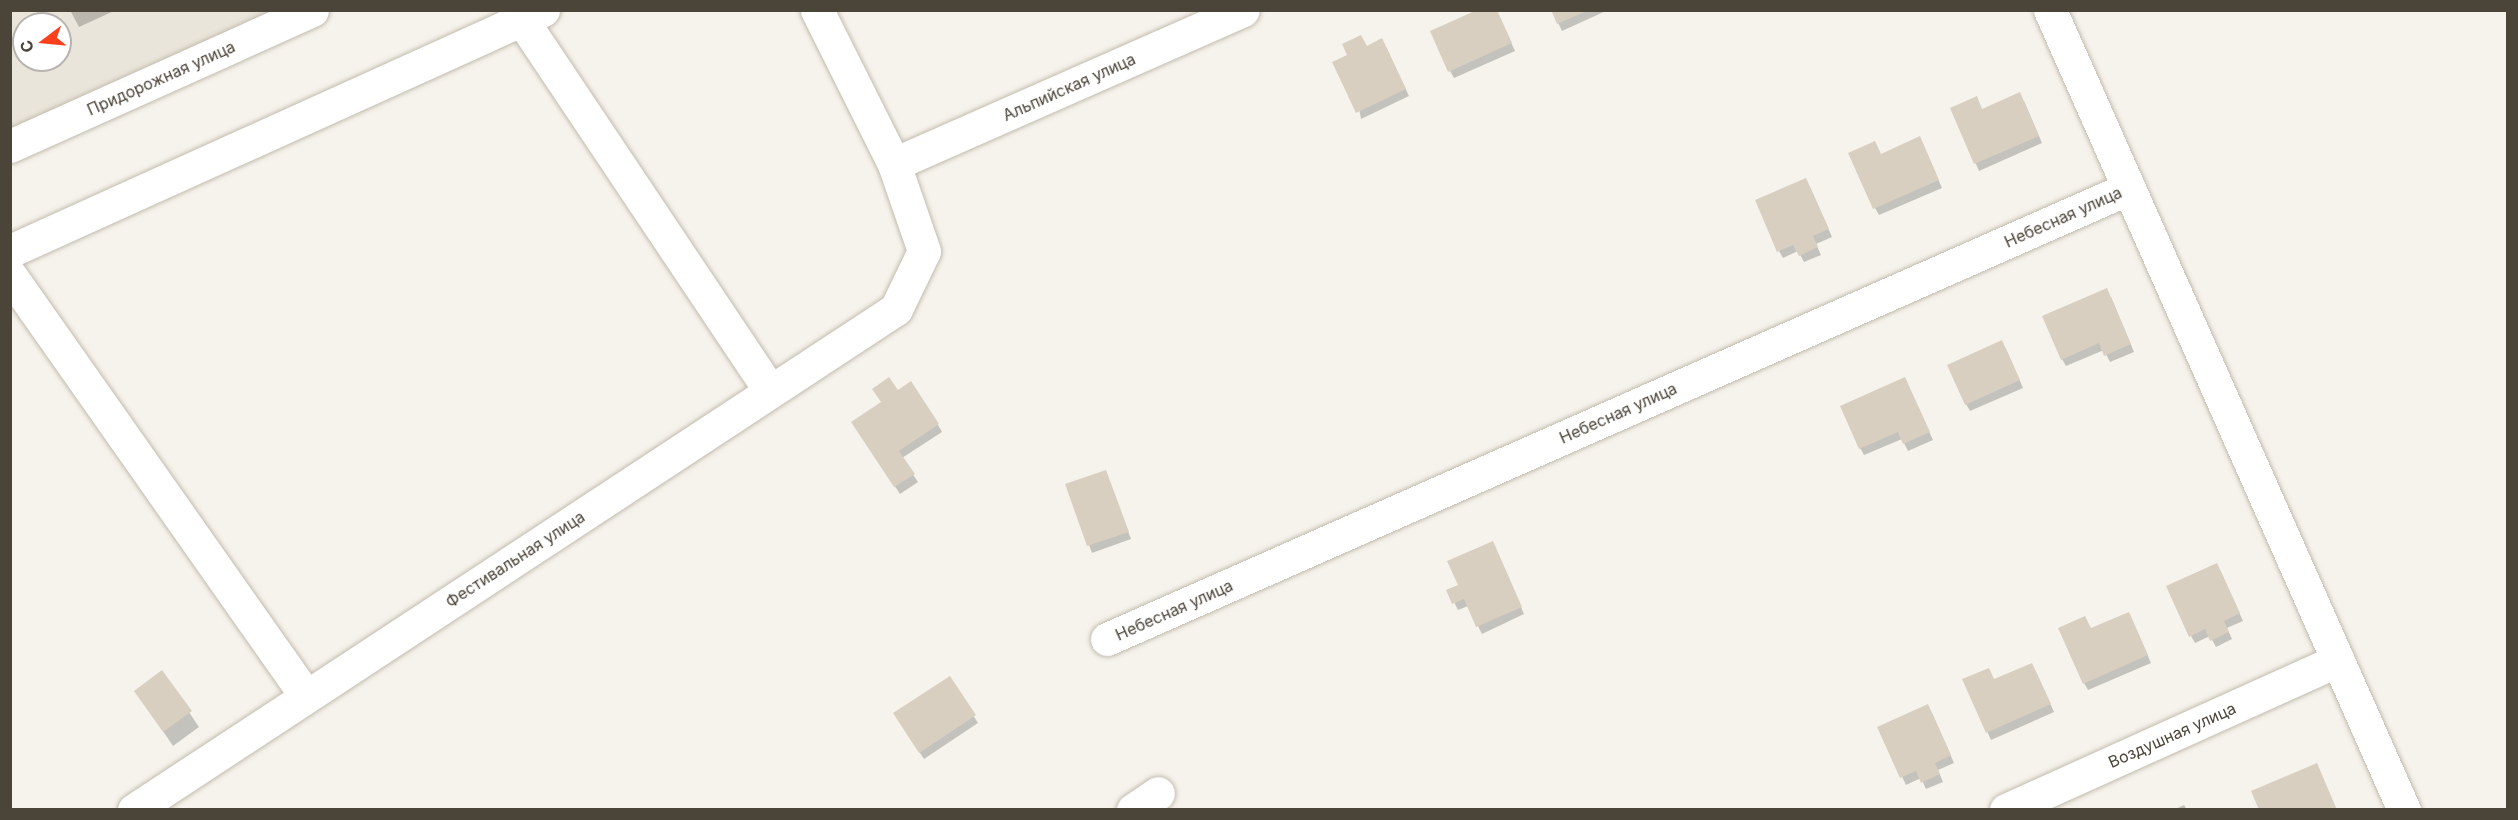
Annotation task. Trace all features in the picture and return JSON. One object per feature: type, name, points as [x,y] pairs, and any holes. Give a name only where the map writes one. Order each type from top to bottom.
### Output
[{"type":"street","name":"Придорожная улица","points":[[10,146],[312,10]]},
{"type":"street","points":[[818,10],[894,164]]},
{"type":"street","name":"Альпийская улица","points":[[894,164],[1243,10]]},
{"type":"street","points":[[2050,10],[2404,810]]},
{"type":"street","points":[[10,251],[532,15],[770,391]]},
{"type":"street","name":"Фестивальная улица","points":[[134,810],[896,309],[924,250],[894,164]]},
{"type":"street","name":"Небесная улица","points":[[1107,639],[2129,188]]},
{"type":"street","points":[[10,275],[306,696]]},
{"type":"street","name":"Воздушная улица","points":[[2006,810],[2338,660]]},
{"type":"shaded area","points":[[11,11],[332,11],[11,150]]},
{"type":"building","points":[[1477,10],[1497,10],[1512,43],[1448,72],[1430,31]]},
{"type":"building","points":[[1551,10],[1589,10],[1557,24]]},
{"type":"building","points":[[1361,35],[1367,46],[1382,38],[1406,89],[1356,113],[1332,62],[1347,55],[1342,44]]},
{"type":"building","points":[[2020,92],[2039,136],[1974,164],[1950,108],[1977,96],[1982,109]]},
{"type":"building","points":[[1920,136],[1939,180],[1873,209],[1848,153],[1875,141],[1881,154]]},
{"type":"building","points":[[1806,178],[1829,229],[1813,236],[1818,247],[1799,256],[1793,245],[1777,252],[1755,200]]},
{"type":"building","points":[[2107,288],[2131,344],[2104,356],[2099,343],[2061,360],[2042,316]]},
{"type":"building","points":[[2002,340],[2020,380],[1965,405],[1947,365]]},
{"type":"building","points":[[889,377],[898,390],[911,381],[939,424],[899,451],[915,474],[894,487],[851,422],[881,402],[872,389]]},
{"type":"building","points":[[1905,377],[1930,432],[1903,444],[1898,432],[1859,449],[1840,406]]},
{"type":"building","points":[[1106,470],[1129,532],[1087,546],[1065,484]]},
{"type":"building","points":[[1493,541],[1522,607],[1476,627],[1464,599],[1452,604],[1446,590],[1458,585],[1447,561]]},
{"type":"building","points":[[2217,563],[2240,613],[2224,621],[2229,632],[2210,641],[2205,629],[2189,637],[2166,586]]},
{"type":"building","points":[[2129,612],[2148,655],[2083,684],[2058,628],[2085,616],[2091,628]]},
{"type":"building","points":[[2032,663],[2051,704],[1986,733],[1962,679],[1989,668],[1994,679]]},
{"type":"building","points":[[162,670],[192,711],[163,732],[134,691]]},
{"type":"building","points":[[950,676],[976,715],[919,753],[893,713]]},
{"type":"building","points":[[1928,704],[1951,755],[1935,763],[1940,774],[1921,783],[1916,771],[1900,778],[1877,727]]},
{"type":"building","points":[[2317,763],[2337,810],[2259,810],[2251,791]]}]
